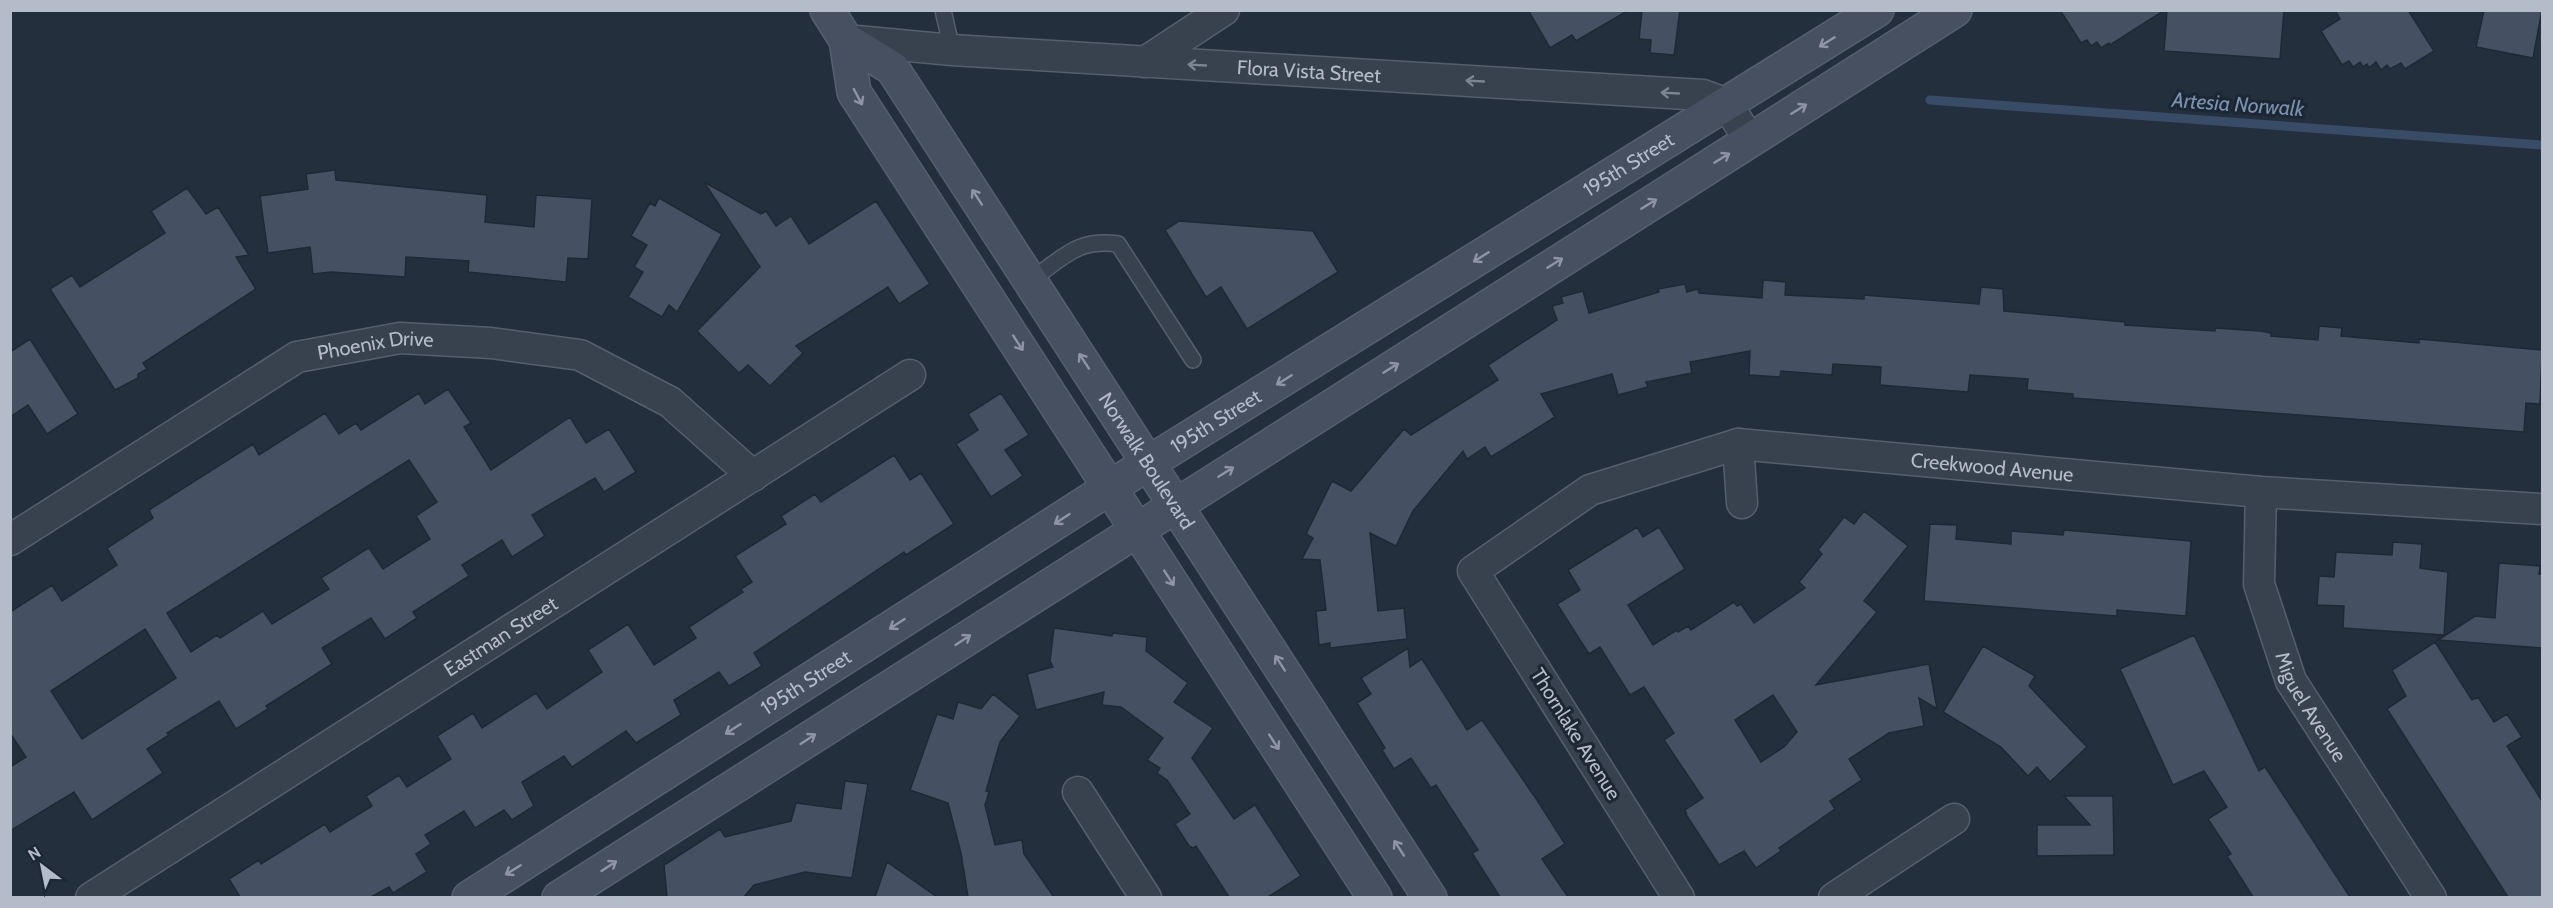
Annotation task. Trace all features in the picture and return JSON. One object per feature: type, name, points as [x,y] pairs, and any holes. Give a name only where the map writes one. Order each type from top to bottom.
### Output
[{"type":"street","name":"Norwalk Boulevard","points":[[827,10],[846,40],[854,92],[1375,897]]},
{"type":"street","points":[[1145,62],[1224,10]]},
{"type":"street","name":"195th Street","points":[[469,897],[1150,462],[1877,10]]},
{"type":"street","points":[[559,897],[1955,10]]},
{"type":"street","name":"Norwalk Boulevard","points":[[846,40],[892,68],[1431,897]]},
{"type":"street","name":"Flora Vista Street","points":[[846,40],[952,50],[1703,95],[1727,104]]},
{"type":"street","points":[[1727,104],[1750,141]]},
{"type":"street","name":"Phoenix Drive","points":[[10,540],[297,357],[400,338],[491,343],[580,355],[670,402],[753,476]]},
{"type":"street","name":"Eastman Street","points":[[92,897],[910,375]]},
{"type":"street","points":[[1738,444],[1742,502]]},
{"type":"street","name":"Creekwood Avenue","points":[[1473,571],[1590,490],[1738,444],[2261,492],[2542,509]]},
{"type":"street","name":"Miguel Avenue","points":[[2261,492],[2259,584],[2291,681],[2431,897]]},
{"type":"street","name":"Thornlake Avenue","points":[[1473,571],[1679,897]]},
{"type":"street","points":[[1078,792],[1146,897]]},
{"type":"street","points":[[1834,897],[1954,819]]},
{"type":"lane","points":[[943,10],[952,50]]},
{"type":"lane","points":[[1031,280],[1082,244],[1097,241],[1118,244],[1193,360]]},
{"type":"building","points":[[1528,10],[1629,10],[1576,41],[1572,35],[1550,48]]},
{"type":"building","points":[[1642,10],[1680,10],[1674,55],[1650,53],[1651,40],[1639,39]]},
{"type":"building","points":[[2060,10],[2165,10],[2110,45],[2109,43],[2101,48],[2097,42],[2091,46],[2087,40],[2081,43]]},
{"type":"building","points":[[2167,10],[2284,10],[2280,59],[2164,51]]},
{"type":"building","points":[[2335,10],[2408,10],[2434,51],[2405,69],[2401,63],[2390,69],[2387,65],[2381,70],[2376,62],[2369,68],[2367,64],[2363,67],[2360,62],[2353,67],[2349,61],[2342,65],[2321,31],[2340,19]]},
{"type":"building","points":[[2484,10],[2542,10],[2533,58],[2476,47]]},
{"type":"building","points":[[335,170],[336,180],[487,195],[485,222],[534,227],[536,195],[592,199],[588,259],[568,258],[566,282],[468,272],[469,261],[406,257],[405,277],[331,272],[313,274],[310,247],[268,253],[260,196],[308,189],[306,174]]},
{"type":"building","points":[[704,182],[761,214],[766,211],[776,226],[791,216],[809,244],[876,201],[930,284],[899,304],[888,287],[796,346],[803,353],[770,386],[748,365],[739,373],[697,331],[760,267]]},
{"type":"building","points":[[187,188],[206,214],[218,207],[249,255],[236,257],[256,289],[143,363],[147,369],[138,374],[138,378],[115,390],[50,289],[72,275],[80,287],[165,233],[151,211]]},
{"type":"building","points":[[659,198],[722,234],[677,312],[669,305],[662,317],[628,297],[643,272],[634,267],[647,245],[631,236],[650,203],[655,206]]},
{"type":"building","points":[[1179,221],[1313,231],[1338,272],[1247,329],[1221,287],[1206,297],[1165,230]]},
{"type":"building","points":[[1763,280],[1786,282],[1785,295],[1864,299],[1864,295],[1979,304],[1981,287],[2003,289],[2004,311],[2125,322],[2125,325],[2215,331],[2215,328],[2260,331],[2271,333],[2271,336],[2318,340],[2319,326],[2342,328],[2341,336],[2419,343],[2419,339],[2542,350],[2540,404],[2526,403],[2524,432],[2073,398],[2073,394],[2027,390],[2028,379],[1970,375],[1968,392],[1880,385],[1881,367],[1833,364],[1832,375],[1781,371],[1780,377],[1749,375],[1750,351],[1690,362],[1692,373],[1646,382],[1648,387],[1618,395],[1612,374],[1541,394],[1555,417],[1491,457],[1485,447],[1467,459],[1463,451],[1413,511],[1396,546],[1370,533],[1378,611],[1404,608],[1407,639],[1330,648],[1330,643],[1319,645],[1316,611],[1326,610],[1320,560],[1302,559],[1313,538],[1306,534],[1332,481],[1351,491],[1404,429],[1411,435],[1498,380],[1488,365],[1557,320],[1552,306],[1563,303],[1561,297],[1583,291],[1589,313],[1659,292],[1658,289],[1685,284],[1687,292],[1698,289],[1699,293],[1762,298]]},
{"type":"building","points":[[30,339],[78,414],[47,434],[28,405],[10,417],[10,352]]},
{"type":"building","points":[[448,389],[471,423],[464,427],[491,470],[570,417],[586,443],[609,429],[636,472],[604,492],[595,478],[532,515],[545,536],[512,557],[502,540],[462,565],[469,576],[413,612],[417,618],[385,639],[371,618],[322,648],[332,664],[266,706],[268,709],[236,729],[219,701],[167,733],[169,735],[147,749],[163,773],[92,820],[74,792],[10,831],[10,767],[26,757],[10,733],[10,612],[52,585],[62,601],[117,565],[107,548],[153,518],[149,510],[253,444],[259,455],[325,413],[339,434],[356,423],[361,430],[419,393],[425,404]],"holes":[[[409,460],[437,502],[416,516],[430,539],[383,569],[369,548],[321,578],[329,589],[272,624],[263,611],[220,638],[217,635],[191,652],[167,613]],[[145,629],[176,678],[82,739],[51,691]]]},
{"type":"building","points":[[1001,393],[1029,435],[1005,450],[1023,476],[991,497],[956,444],[978,430],[968,414]]},
{"type":"building","points":[[894,455],[910,480],[921,473],[954,524],[906,555],[904,552],[754,653],[762,666],[729,686],[719,672],[674,700],[681,715],[636,743],[626,731],[572,767],[564,756],[522,782],[534,806],[512,820],[504,810],[475,828],[464,811],[425,835],[431,844],[416,854],[427,872],[393,893],[389,887],[371,897],[240,897],[229,879],[259,860],[261,864],[325,824],[330,832],[372,806],[366,796],[399,775],[407,787],[451,759],[437,736],[473,713],[482,728],[536,693],[547,709],[602,672],[588,650],[628,624],[654,665],[696,638],[689,627],[743,592],[741,589],[752,582],[735,556],[786,524],[781,516],[815,494],[821,502]]},
{"type":"building","points":[[1864,511],[1908,546],[1864,601],[1877,612],[1816,685],[1929,664],[1937,709],[1919,698],[1924,726],[1889,733],[1849,759],[1862,780],[1830,801],[1835,809],[1779,848],[1781,851],[1756,868],[1744,851],[1719,865],[1687,816],[1685,810],[1703,798],[1664,740],[1674,733],[1644,687],[1630,695],[1600,647],[1589,654],[1557,604],[1580,590],[1568,570],[1637,527],[1643,537],[1659,527],[1685,569],[1628,605],[1653,645],[1677,630],[1678,632],[1688,626],[1691,630],[1734,602],[1737,606],[1741,604],[1754,623],[1805,588],[1799,582],[1822,554],[1818,550],[1844,517],[1854,524]],"holes":[[[1773,695],[1797,732],[1784,747],[1761,762],[1735,720]]]},
{"type":"building","points":[[1930,524],[1957,525],[1956,539],[2011,544],[2011,531],[2063,535],[2064,530],[2191,541],[2186,616],[2117,610],[2117,616],[1924,601]]},
{"type":"building","points":[[2393,542],[2422,544],[2420,568],[2448,572],[2444,635],[2343,628],[2344,606],[2317,605],[2319,576],[2334,577],[2336,552],[2392,555]]},
{"type":"building","points":[[2499,563],[2540,566],[2539,574],[2542,574],[2542,648],[2438,640],[2475,616],[2495,618]]},
{"type":"building","points":[[1054,628],[1112,636],[1113,633],[1147,637],[1146,651],[1188,683],[1174,702],[1213,728],[1192,758],[1234,819],[1255,805],[1301,876],[1268,897],[1229,897],[1196,846],[1193,848],[1189,846],[1175,824],[1190,814],[1167,780],[1157,773],[1160,768],[1147,760],[1163,738],[1121,707],[1102,705],[1104,692],[1036,710],[1027,674],[1053,667],[1050,661]]},
{"type":"building","points":[[2194,635],[2259,771],[2265,767],[2350,897],[2253,897],[2227,856],[2231,854],[2208,819],[2227,807],[2204,771],[2173,785],[2120,669]]},
{"type":"building","points":[[2435,642],[2472,700],[2478,697],[2494,722],[2507,714],[2522,737],[2507,746],[2542,801],[2542,897],[2508,897],[2387,709],[2406,696],[2392,670]]},
{"type":"building","points":[[1983,646],[2035,676],[2029,686],[2087,747],[2050,782],[2037,767],[2028,776],[2001,747],[1943,712]]},
{"type":"building","points":[[1408,648],[1410,667],[1422,659],[1467,730],[1482,720],[1537,800],[1565,844],[1542,859],[1568,897],[1500,897],[1472,853],[1478,850],[1436,785],[1431,788],[1411,758],[1394,769],[1382,750],[1385,748],[1357,703],[1371,694],[1361,678]]},
{"type":"building","points":[[993,694],[1020,716],[1000,742],[986,791],[989,792],[985,805],[995,845],[1022,840],[1024,854],[1054,897],[968,897],[961,853],[948,803],[910,790],[937,714],[953,719],[958,702],[981,709]]},
{"type":"building","points":[[845,781],[868,784],[852,878],[805,872],[754,885],[744,897],[667,897],[664,865],[720,829],[725,837],[791,821],[796,803],[841,809]]},
{"type":"building","points":[[2064,796],[2113,796],[2114,855],[2037,856],[2037,825],[2090,825]]},
{"type":"building","points":[[887,862],[937,897],[875,897]]},
{"type":"waterway","name":"Artesia Norwalk","points":[[1930,100],[2542,145]]}]
